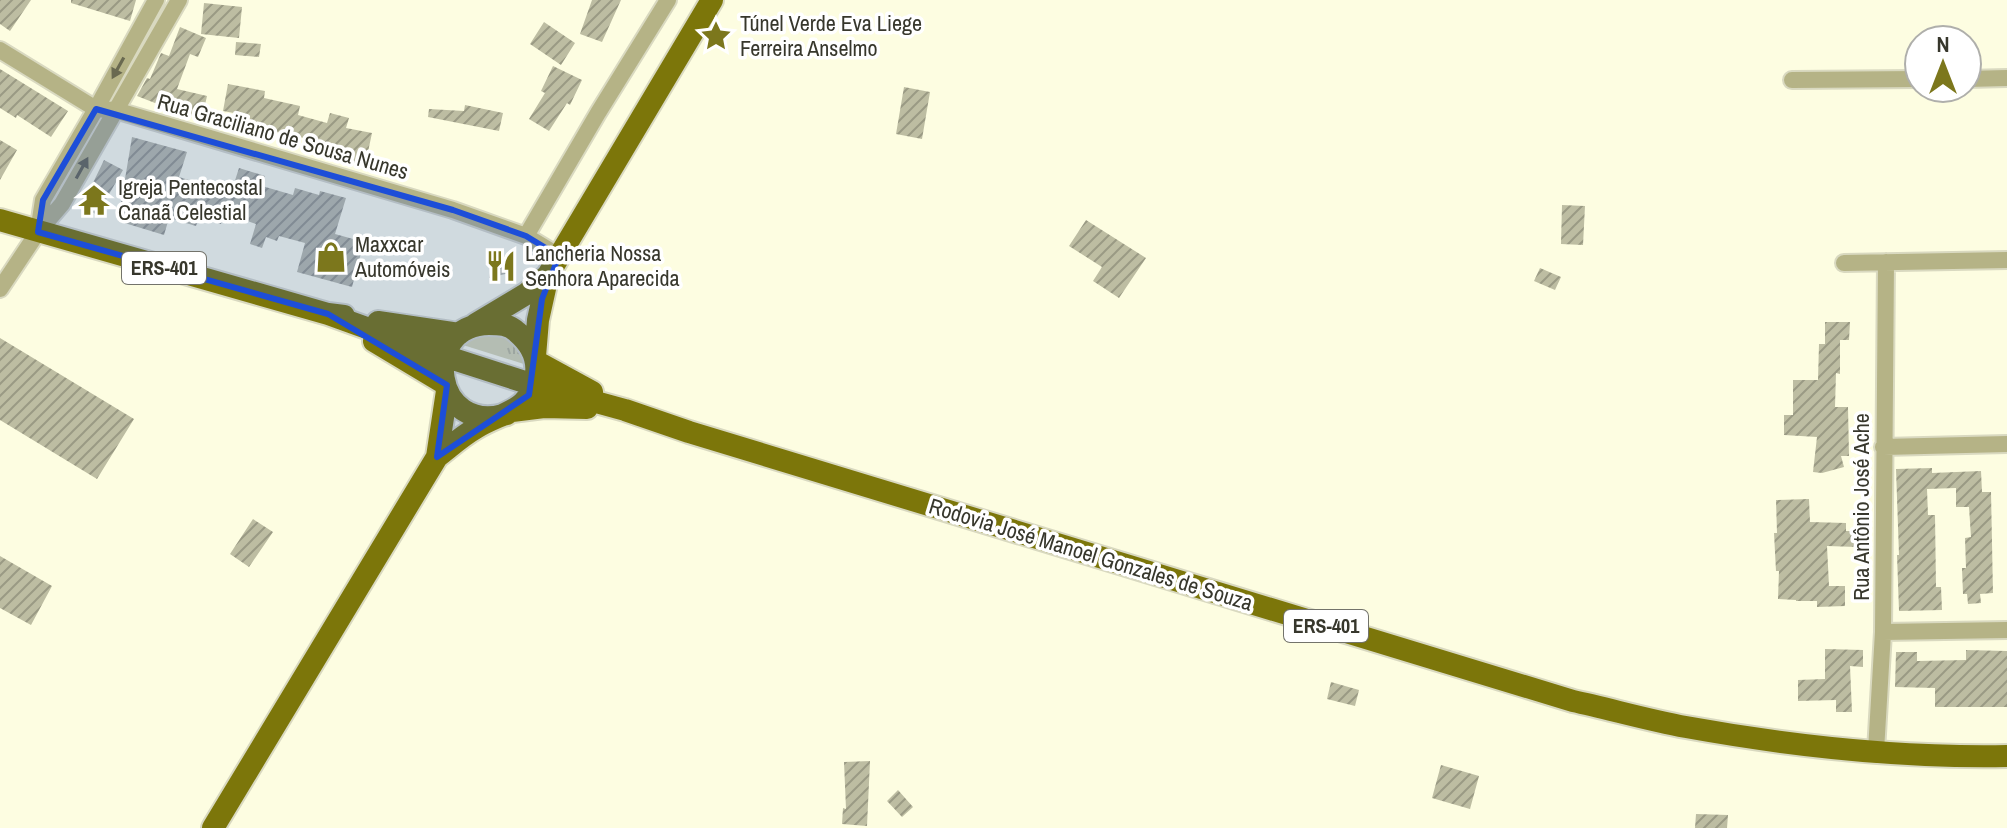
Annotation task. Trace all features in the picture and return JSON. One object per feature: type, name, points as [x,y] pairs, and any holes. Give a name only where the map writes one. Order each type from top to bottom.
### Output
[{"type":"main road","points":[[213,828],[437,457],[475,428],[510,413],[522,404],[534,385],[538,320],[554,266],[712,0]]},
{"type":"main road","name":"ERS-401","points":[[0,220],[328,314]]},
{"type":"main road","points":[[554,266],[526,294],[465,330],[453,341],[444,356],[442,375],[445,387],[457,406],[489,418],[544,407],[625,410]]},
{"type":"main road","points":[[328,314],[465,330],[482,324],[506,325],[528,343],[536,359],[625,410]]},
{"type":"main road","points":[[328,314],[445,387]]},
{"type":"main road","name":"Rodovia José Manoel Gonzales de Souza","points":[[328,314],[534,385],[625,410],[1573,701],[1683,727],[1812,747],[2007,756]]},
{"type":"main road","points":[[437,457],[445,387]]},
{"type":"street","points":[[38,232],[43,200],[156,0]]},
{"type":"street","points":[[0,289],[38,232],[62,204],[179,0]]},
{"type":"street","points":[[526,236],[668,0]]},
{"type":"street","name":"Rua Graciliano de Sousa Nunes","points":[[0,50],[96,109],[115,110],[453,210],[526,236],[554,266]]},
{"type":"street","points":[[1983,79],[2007,78]]},
{"type":"street","points":[[1792,80],[1903,79]]},
{"type":"street","points":[[1844,263],[2007,260]]},
{"type":"street","name":"Rua Antônio José Ache","points":[[1876,751],[1883,632],[1886,262]]},
{"type":"street","points":[[1883,447],[2007,444]]},
{"type":"street","points":[[1883,632],[2007,630]]},
{"type":"highlighted area","points":[[96,109],[453,210],[526,236],[559,256],[542,299],[529,395],[437,457],[447,385],[328,314],[38,232],[43,200]]},
{"type":"green space","points":[[501,334],[517,346],[527,365],[463,345],[478,335]]},
{"type":"building","points":[[0,0],[31,0],[10,31],[0,24]]},
{"type":"building","points":[[71,0],[136,0],[130,21],[71,3]]},
{"type":"building","points":[[592,0],[621,0],[602,42],[580,34]]},
{"type":"building","points":[[204,3],[242,7],[239,38],[201,34]]},
{"type":"building","points":[[544,22],[575,43],[561,65],[530,44]]},
{"type":"building","points":[[180,27],[206,38],[198,57],[190,54],[177,89],[207,96],[202,118],[137,96],[147,78],[150,79],[161,53],[169,56]]},
{"type":"building","points":[[236,42],[261,44],[259,57],[235,55]]},
{"type":"building","points":[[553,66],[582,80],[570,105],[567,103],[549,131],[529,119],[545,93],[541,91]]},
{"type":"building","points":[[0,69],[68,111],[51,137],[0,108]]},
{"type":"building","points":[[228,84],[265,91],[264,98],[300,106],[298,115],[327,123],[330,113],[349,118],[346,128],[372,133],[365,166],[346,162],[348,152],[300,137],[246,128],[250,116],[223,111]]},
{"type":"building","points":[[904,87],[930,92],[922,139],[896,134]]},
{"type":"building","points":[[465,105],[503,113],[499,131],[428,117],[429,109],[464,111]]},
{"type":"building","points":[[132,137],[187,152],[179,177],[231,193],[239,168],[265,176],[262,186],[293,195],[295,188],[346,198],[335,234],[364,242],[352,287],[297,272],[305,243],[279,236],[277,241],[266,237],[262,248],[250,244],[256,224],[224,213],[221,224],[199,218],[196,226],[169,218],[164,235],[118,221]]},
{"type":"building","points":[[0,140],[17,150],[0,180]]},
{"type":"building","points":[[104,160],[123,170],[97,215],[79,204]]},
{"type":"building","points":[[1562,205],[1585,206],[1583,245],[1561,244]]},
{"type":"building","points":[[1086,220],[1146,258],[1119,298],[1093,281],[1102,267],[1069,246]]},
{"type":"building","name":"Lancheria Nossa Senhora Aparecida","points":[[504,256],[511,263],[509,273],[489,278],[493,258]]},
{"type":"building","points":[[1540,268],[1561,277],[1555,290],[1534,281]]},
{"type":"building","points":[[1825,322],[1850,322],[1849,340],[1840,340],[1840,374],[1836,373],[1835,407],[1848,407],[1849,456],[1841,456],[1844,467],[1822,473],[1813,472],[1817,437],[1784,435],[1784,415],[1793,415],[1793,380],[1818,380],[1819,344],[1825,344]]},
{"type":"building","points":[[0,338],[134,419],[97,479],[0,420]]},
{"type":"building","points":[[1932,468],[1932,473],[1981,471],[1982,492],[1991,492],[1993,593],[1980,594],[1981,603],[1968,604],[1967,594],[1963,594],[1962,568],[1966,568],[1965,538],[1971,537],[1969,507],[1956,507],[1956,488],[1927,489],[1928,515],[1935,515],[1936,587],[1941,587],[1942,610],[1899,611],[1896,469]]},
{"type":"building","points":[[1809,499],[1810,522],[1846,523],[1846,531],[1857,531],[1857,547],[1827,546],[1829,586],[1845,586],[1845,606],[1817,607],[1817,601],[1778,599],[1779,571],[1776,571],[1774,533],[1777,533],[1776,500]]},
{"type":"building","points":[[253,519],[273,532],[249,567],[230,554]]},
{"type":"building","points":[[0,556],[52,586],[31,625],[0,608]]},
{"type":"building","points":[[1825,649],[1863,650],[1863,667],[1850,666],[1852,712],[1836,712],[1836,700],[1798,701],[1798,680],[1825,679]]},
{"type":"building","points":[[1966,650],[2007,651],[2007,707],[1935,707],[1935,688],[1895,687],[1896,652],[1917,652],[1917,661],[1966,660]]},
{"type":"building","points":[[1331,682],[1359,690],[1355,706],[1327,699]]},
{"type":"building","points":[[870,761],[867,826],[842,824],[843,808],[846,809],[844,762]]},
{"type":"building","points":[[1441,765],[1479,776],[1470,809],[1432,798]]},
{"type":"building","points":[[898,790],[913,807],[902,817],[887,801]]},
{"type":"building","points":[[1696,814],[1728,815],[1727,828],[1695,828]]},
{"type":"place","name":"Túnel Verde Eva Liege Ferreira Anselmo","points":[[716,36]]},
{"type":"place","name":"Igreja Pentecostal Canaã Celestial","points":[[94,200]]},
{"type":"place","name":"Maxxcar Automóveis","points":[[331,257]]},
{"type":"place","name":"Lancheria Nossa Senhora Aparecida","points":[[501,266]]}]
